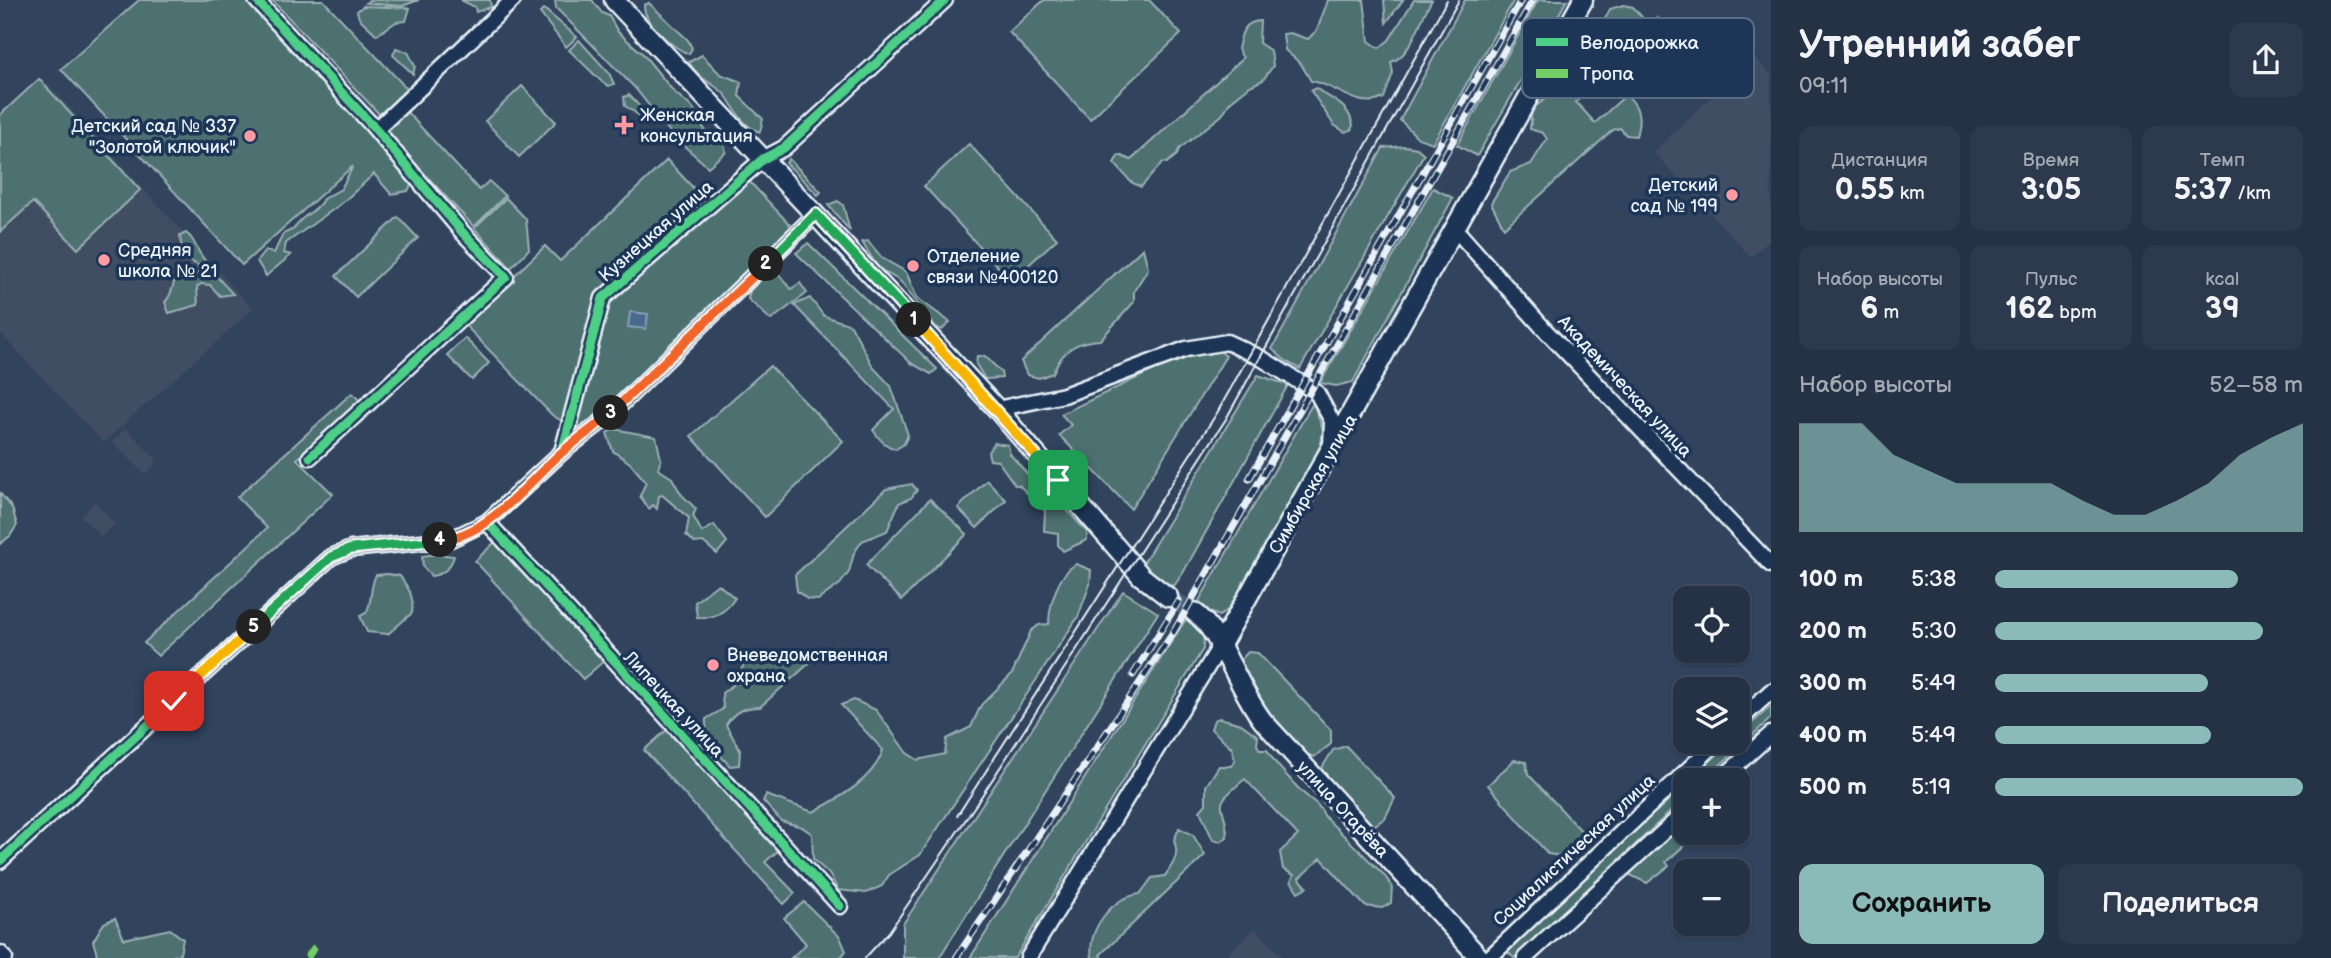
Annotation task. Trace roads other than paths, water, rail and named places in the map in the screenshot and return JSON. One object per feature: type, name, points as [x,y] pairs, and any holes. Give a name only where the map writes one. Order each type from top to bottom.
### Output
[{"type":"main road","points":[[614,0],[997,410],[1141,576],[1168,597]]},
{"type":"main road","name":"Симбирская улица","points":[[1573,18],[1583,0]]},
{"type":"main road","name":"Симбирская улица","points":[[1219,649],[1529,98]]},
{"type":"main road","name":"улица Огарёва","points":[[1194,612],[1212,629],[1219,649],[1250,705],[1480,958]]},
{"type":"street","points":[[256,0],[371,124],[463,233],[506,276],[310,457]]},
{"type":"street","points":[[371,124],[380,126],[513,0]]},
{"type":"street","name":"Кузнецкая улица","points":[[562,452],[603,298],[763,159],[783,148],[945,0]]},
{"type":"street","points":[[0,861],[331,557],[351,549],[451,539],[487,522],[562,452],[608,416],[816,214]]},
{"type":"street","name":"Академическая улица","points":[[1456,230],[1564,351],[1771,565]]},
{"type":"street","points":[[997,410],[1041,401],[1186,349],[1227,342],[1261,358],[1317,393],[1332,421],[1330,453]]},
{"type":"street","points":[[1010,425],[1041,401]]},
{"type":"street","name":"Липецкая улица","points":[[487,522],[840,906]]},
{"type":"street","name":"Симбирская улица","points":[[1028,958],[1219,649]]},
{"type":"street","points":[[1750,711],[1771,691]]},
{"type":"street","points":[[1733,768],[1771,734]]},
{"type":"street","name":"Социалистическая улица","points":[[1489,958],[1704,754]]},
{"type":"street","points":[[1525,958],[1673,823]]},
{"type":"street","points":[[0,953],[5,958]]},
{"type":"water","points":[[630,312],[648,314],[646,329],[628,327]]},
{"type":"tunnel","points":[[1168,597],[1194,612]]},
{"type":"tram line","points":[[957,816],[1217,413],[1447,0]]},
{"type":"tram line","points":[[865,958],[889,932],[979,800],[1226,419],[1459,0]]},
{"type":"railway","points":[[1249,479],[1521,0]]},
{"type":"railway","points":[[1523,18],[1533,0]]},
{"type":"railway","points":[[956,958],[1173,633],[1522,19]]},
{"type":"railway","points":[[1133,675],[1179,601]]},
{"type":"place","name":"Женская консультация","points":[[624,125]]},
{"type":"place","name":"Детский сад № 337 \"Золотой ключик\"","points":[[250,136]]},
{"type":"place","name":"Детский сад № 199","points":[[1732,195]]},
{"type":"place","name":"Средняя школа № 21","points":[[104,260]]},
{"type":"place","name":"Отделение связи №400120","points":[[913,266]]},
{"type":"place","name":"Вневедомственная охрана","points":[[713,665]]}]
